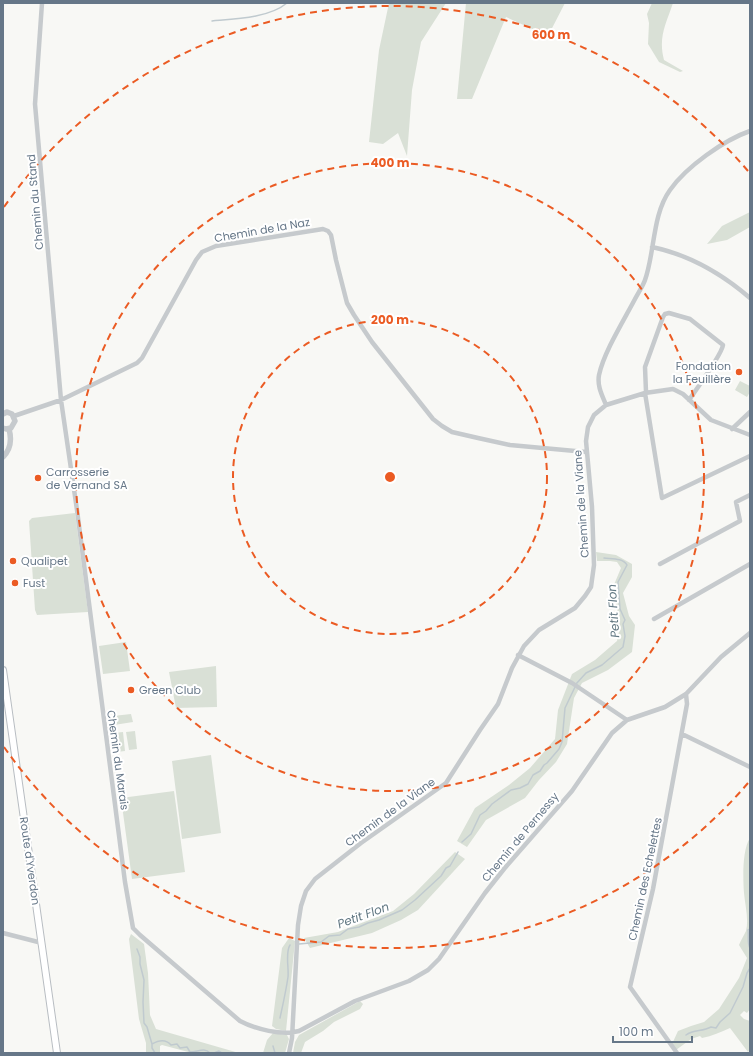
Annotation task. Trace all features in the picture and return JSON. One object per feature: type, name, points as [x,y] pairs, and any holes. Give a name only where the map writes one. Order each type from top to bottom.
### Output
[{"type":"main road","name":"Route d'Yverdon","points":[[3,670],[57,1053]]},
{"type":"street","name":"Chemin du Stand","points":[[42,3],[36,104],[61,400]]},
{"type":"street","points":[[750,131],[734,137],[711,152],[675,183],[667,193],[654,232],[645,281],[602,365],[599,382],[600,391],[606,404],[645,393],[673,390],[679,391],[711,420],[750,435]]},
{"type":"street","name":"Chemin de la Naz","points":[[61,400],[137,363],[142,358],[196,260],[202,252],[216,246],[323,229],[328,231],[331,235],[347,303],[372,342],[433,419],[452,432],[510,444],[586,452]]},
{"type":"street","points":[[652,247],[680,255],[702,264],[731,282],[750,298]]},
{"type":"street","points":[[689,400],[713,364],[723,345],[690,319],[669,313],[665,314],[647,361],[645,374],[645,393],[662,498],[750,456]]},
{"type":"street","points":[[3,414],[10,413],[14,416],[61,400]]},
{"type":"street","name":"Chemin du Marais","points":[[61,400],[78,517],[124,874],[133,928],[240,1021],[258,1028],[292,1032]]},
{"type":"street","name":"Chemin de la Viane","points":[[289,1053],[292,1038],[298,925],[301,906],[306,891],[321,874],[361,843],[446,782],[498,704],[518,655],[524,646],[539,630],[575,608],[591,587],[594,565],[592,507],[586,441],[588,427],[594,415],[606,404]]},
{"type":"street","points":[[732,429],[750,412]]},
{"type":"street","points":[[3,457],[8,452],[11,442],[6,428],[15,424],[14,416]]},
{"type":"street","points":[[660,564],[740,521],[736,502],[750,496]]},
{"type":"street","points":[[654,619],[750,564]]},
{"type":"street","name":"Chemin de Pernessy","points":[[292,1032],[299,1031],[355,1001],[409,981],[428,970],[439,959],[472,911],[504,869],[572,791],[612,733],[627,720],[665,707],[686,694],[721,657],[750,633]]},
{"type":"street","points":[[518,655],[572,683],[627,720]]},
{"type":"street","name":"Chemin des Echelettes","points":[[677,1053],[630,987],[653,889],[682,734],[687,704],[686,694]]},
{"type":"street","points":[[682,734],[750,767]]},
{"type":"street","points":[[3,933],[42,943]]},
{"type":"shaded area","points":[[389,3],[446,3],[421,42],[412,90],[407,156],[398,133],[383,144],[369,142],[379,50]]},
{"type":"shaded area","points":[[466,3],[565,3],[548,36],[506,17],[472,99],[457,99]]},
{"type":"shaded area","points":[[652,3],[673,3],[662,37],[662,52],[664,60],[683,71],[680,72],[659,62],[648,44],[649,23],[647,14]]},
{"type":"shaded area","points":[[750,212],[750,227],[727,240],[707,244],[722,226]]},
{"type":"shaded area","points":[[740,381],[750,386],[750,392],[747,397],[735,390]]},
{"type":"shaded area","points":[[75,513],[88,612],[37,615],[35,610],[29,521],[32,518]]},
{"type":"shaded area","points":[[596,552],[616,555],[632,564],[632,577],[623,593],[629,616],[635,625],[632,652],[608,670],[582,683],[574,698],[567,744],[556,762],[525,798],[486,820],[467,847],[457,841],[475,808],[509,785],[530,768],[555,739],[558,710],[572,674],[595,660],[617,641],[620,627],[613,587],[621,568],[617,562],[597,561]]},
{"type":"shaded area","points":[[126,642],[130,671],[103,674],[99,646]]},
{"type":"shaded area","points":[[216,666],[217,707],[176,708],[169,672]]},
{"type":"shaded area","points":[[131,714],[133,722],[114,725],[113,716]]},
{"type":"shaded area","points":[[135,731],[137,749],[129,750],[126,732]]},
{"type":"shaded area","points":[[123,732],[125,751],[117,752],[114,733]]},
{"type":"shaded area","points":[[211,755],[221,833],[182,839],[172,761]]},
{"type":"shaded area","points":[[174,791],[185,872],[132,879],[121,798]]},
{"type":"shaded area","points":[[750,838],[750,1009],[747,1013],[744,1011],[740,1015],[744,1019],[750,1021],[750,1050],[748,1052],[730,1028],[702,1038],[700,1036],[691,1039],[676,1050],[672,1044],[678,1031],[704,1022],[719,1009],[739,978],[747,958],[739,945],[747,926],[744,898],[744,865],[747,843]]},
{"type":"shaded area","points":[[455,852],[465,859],[418,910],[401,920],[372,933],[310,948],[304,938],[338,932],[393,911],[414,894]]},
{"type":"shaded area","points":[[131,934],[144,944],[148,973],[150,1015],[156,1029],[239,1053],[192,1053],[162,1045],[160,1046],[160,1053],[146,1053],[146,1043],[139,1019],[129,939]]},
{"type":"shaded area","points":[[289,938],[295,941],[286,1031],[276,1029],[272,1026],[282,948]]},
{"type":"shaded area","points":[[360,1001],[363,1004],[360,1009],[334,1022],[305,1042],[301,1053],[293,1053],[295,1042],[299,1035]]},
{"type":"shaded area","points":[[273,1033],[287,1035],[289,1039],[285,1053],[263,1053],[267,1040]]},
{"type":"waterway","points":[[212,21],[261,15],[280,8],[287,3]]},
{"type":"waterway","name":"Petit Flon","points":[[576,684],[586,673],[602,665],[623,647],[625,636],[623,624],[625,620],[620,609],[618,582],[627,565],[620,560],[604,558]]},
{"type":"waterway","name":"Petit Flon","points":[[462,842],[471,834],[480,815],[511,790],[528,784],[533,775],[540,771],[559,749],[562,742],[565,708],[575,687]]},
{"type":"waterway","name":"Petit Flon","points":[[299,944],[321,942],[329,936],[340,935],[348,929],[379,920],[402,910],[441,876],[446,868],[450,866],[458,852]]},
{"type":"waterway","points":[[750,929],[748,930],[748,942],[750,948]]},
{"type":"waterway","name":"Petit Flon","points":[[280,1018],[288,977],[287,956],[290,945]]},
{"type":"waterway","points":[[137,949],[144,980],[144,1023],[147,1027],[152,1044]]},
{"type":"waterway","points":[[686,1035],[711,1027],[716,1028],[730,1013],[743,987],[750,968]]},
{"type":"waterway","name":"Petit Flon","points":[[155,1053],[152,1048],[152,1044],[162,1041],[171,1045],[177,1044],[180,1048],[187,1047],[190,1052],[205,1050],[210,1053]]},
{"type":"waterway","name":"Petit Flon","points":[[273,1046],[275,1053]]},
{"type":"waterway","name":"Petit Flon","points":[[214,1053],[219,1051],[222,1053]]},
{"type":"place","name":"Fondation la Feuillère","points":[[739,372]]},
{"type":"place","name":"Carrosserie de Vernand SA","points":[[38,478]]},
{"type":"place","name":"Qualipet","points":[[13,561]]},
{"type":"place","name":"Fust","points":[[15,583]]},
{"type":"place","name":"Green Club","points":[[131,690]]}]
